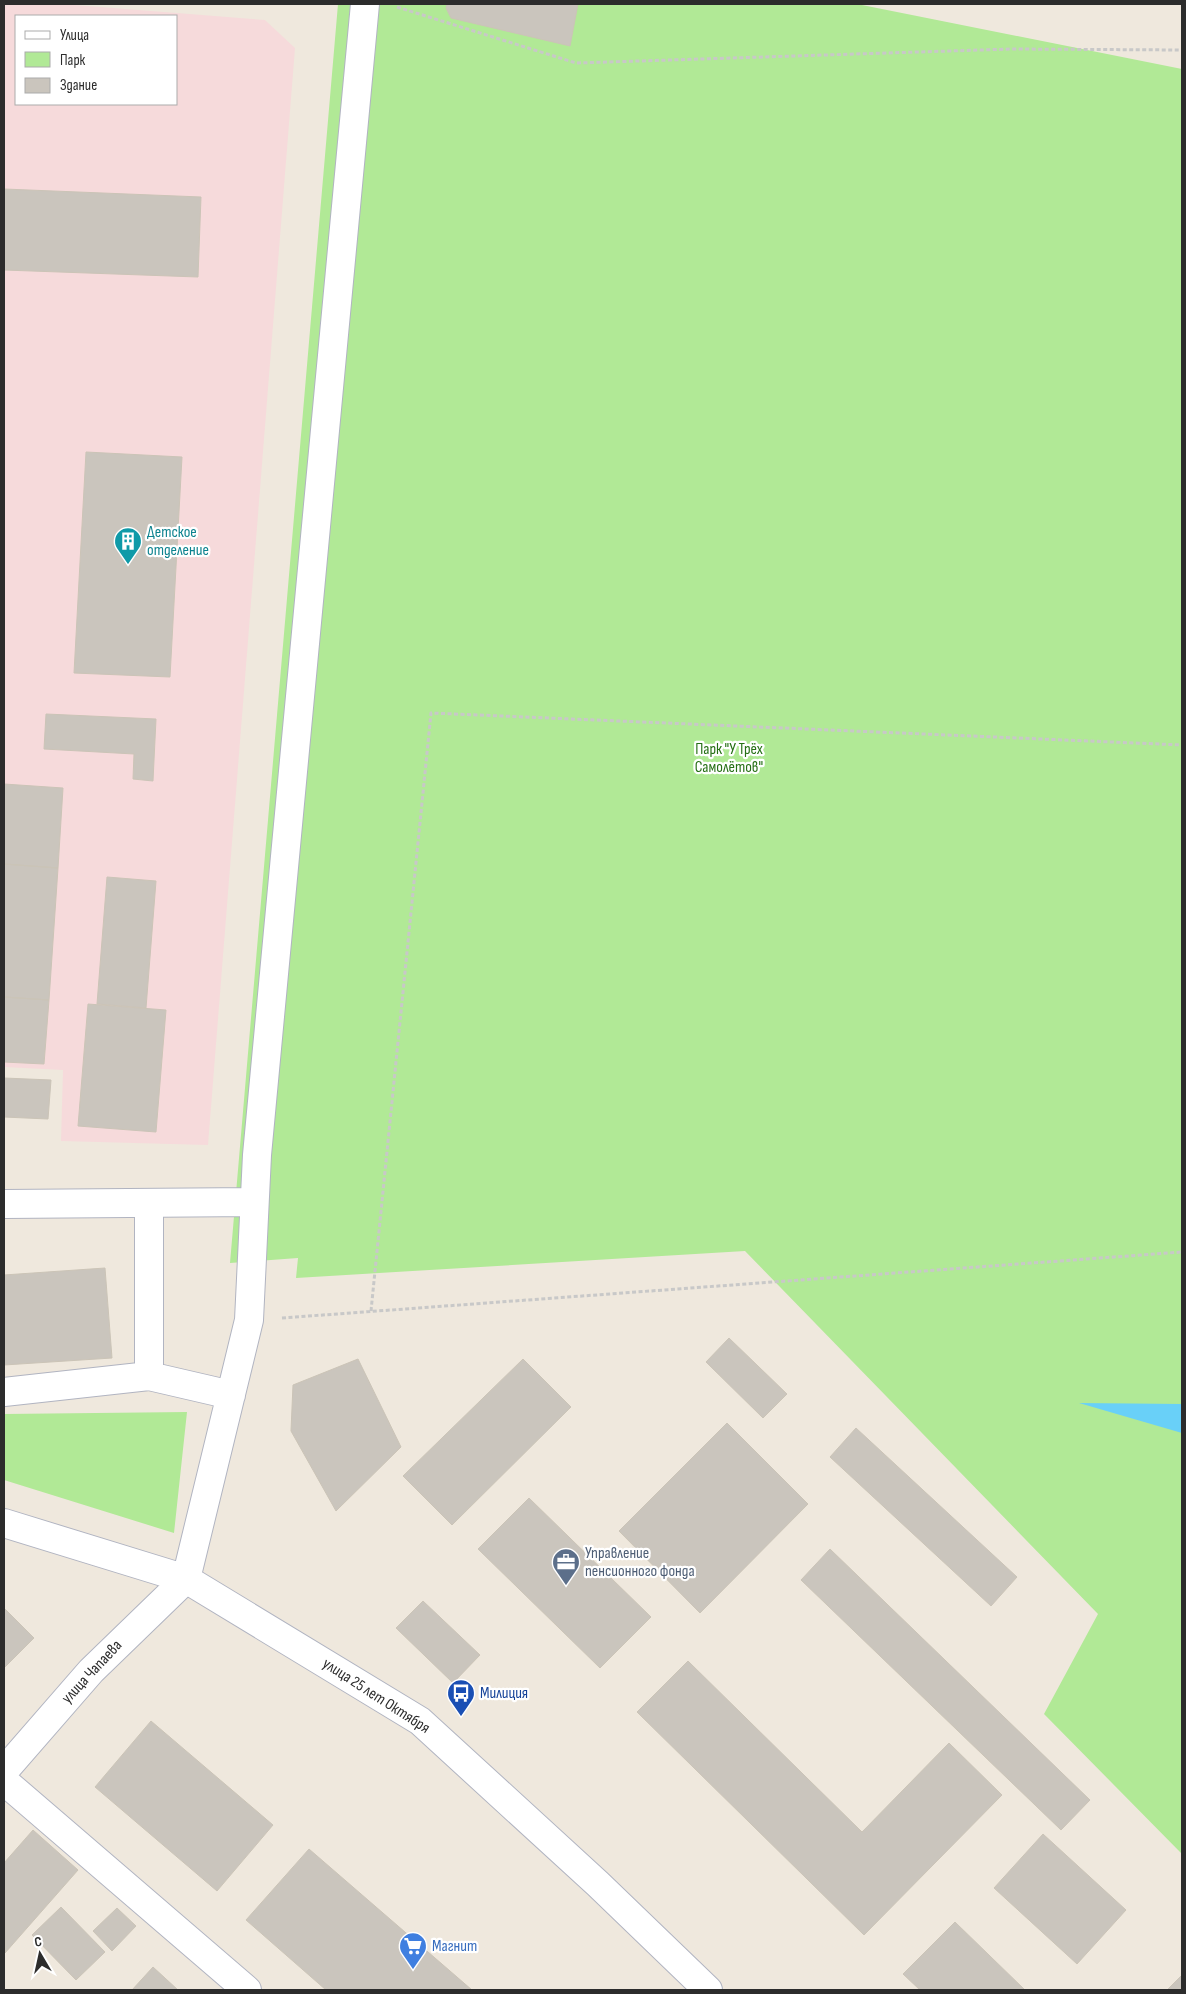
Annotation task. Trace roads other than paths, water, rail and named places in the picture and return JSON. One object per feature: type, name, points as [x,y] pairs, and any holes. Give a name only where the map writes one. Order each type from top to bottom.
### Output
[{"type":"street","points":[[186,1579],[249,1320],[257,1155],[365,4]]},
{"type":"street","points":[[4,1204],[254,1202]]},
{"type":"street","points":[[149,1203],[149,1376]]},
{"type":"street","points":[[4,1392],[149,1376],[231,1395]]},
{"type":"street","name":"улица 25 лет Октября","points":[[4,1523],[186,1579],[420,1721],[598,1884],[708,1990]]},
{"type":"street","name":"улица Чапаева","points":[[4,1771],[91,1671],[186,1579]]},
{"type":"street","points":[[4,1781],[247,1990]]},
{"type":"water","points":[[1079,1403],[1182,1404],[1182,1433]]},
{"type":"place","name":"Детское отделение","points":[[128,565]]},
{"type":"place","name":"Управление пенсионного фонда","points":[[566,1586]]},
{"type":"place","name":"Милиция","points":[[461,1717]]},
{"type":"place","name":"Магнит","points":[[413,1970]]},
{"type":"park label","name":"Парк \"У Трёх Самолётов\"","points":[[729,758]]}]
